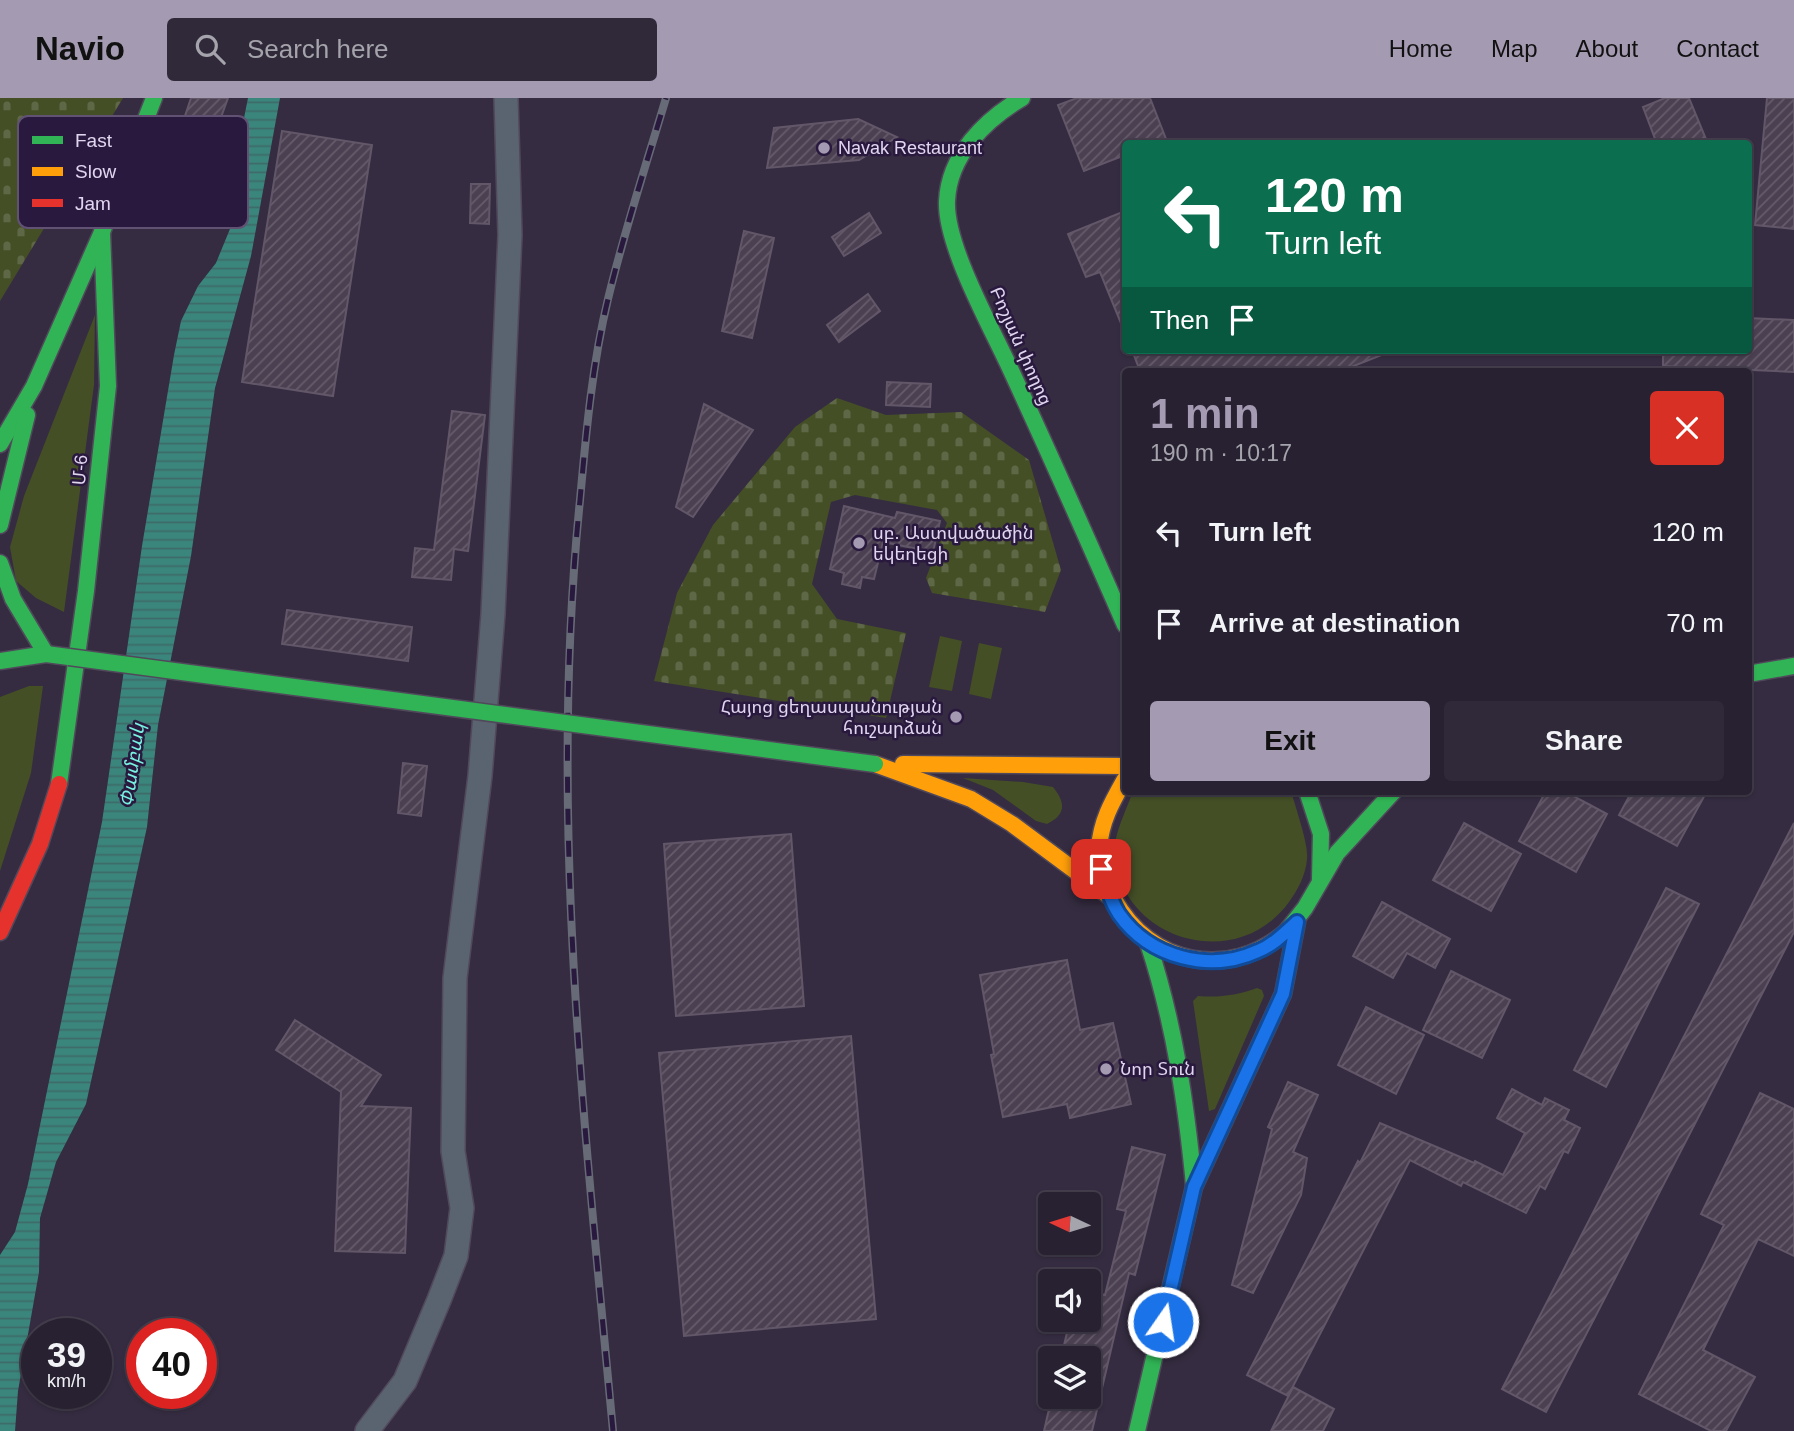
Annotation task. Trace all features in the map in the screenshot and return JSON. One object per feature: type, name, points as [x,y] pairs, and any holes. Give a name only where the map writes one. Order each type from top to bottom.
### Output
[{"type":"main road","name":"Մ-6","points":[[147,116],[154,98]]},
{"type":"main road","name":"Բոշյան փողոց","points":[[1022,98],[1008,105],[983,127],[966,148],[954,172],[947,202],[950,226],[992,331],[1122,618]]},
{"type":"main road","name":"Մ-6","points":[[0,444],[34,386],[104,228]]},
{"type":"main road","name":"Մ-6","points":[[0,932],[40,844],[60,781],[86,591],[108,386],[102,232]]},
{"type":"main road","name":"Մ-6","points":[[0,525],[34,386]]},
{"type":"main road","points":[[0,563],[11,595],[46,654]]},
{"type":"main road","points":[[12,631],[46,654]]},
{"type":"main road","points":[[0,676],[46,654]]},
{"type":"main road","points":[[0,662],[46,654],[875,764],[1122,766]]},
{"type":"main road","points":[[1752,673],[1794,666]]},
{"type":"main road","points":[[875,764],[971,799],[1012,824],[1109,896]]},
{"type":"main road","points":[[1122,783],[1105,813],[1100,841],[1101,869],[1109,896],[1132,930],[1149,943],[1169,954],[1215,962],[1238,959],[1260,951],[1280,939],[1304,913],[1320,879],[1338,852],[1390,795]]},
{"type":"main road","points":[[1309,795],[1321,829],[1323,850],[1320,879]]},
{"type":"main road","points":[[1137,1431],[1194,1187],[1283,994],[1297,922]]},
{"type":"main road","points":[[1149,943],[1164,986],[1186,1104],[1194,1187]]},
{"type":"street","points":[[367,1431],[405,1381],[456,1256],[462,1208],[453,1151],[455,978],[480,776],[493,614],[510,235],[506,98]]},
{"type":"green space","points":[[0,98],[123,98],[112,116],[18,116],[18,228],[44,228],[0,301]]},
{"type":"green space","points":[[95,315],[94,385],[64,612],[36,598],[16,581],[10,547],[24,496]]},
{"type":"green space","points":[[837,398],[886,415],[961,412],[1029,460],[1061,570],[1045,612],[932,593],[926,578],[947,523],[937,510],[855,495],[831,502],[812,584],[837,619],[906,633],[886,718],[654,681],[677,593],[713,525],[795,427]]},
{"type":"green space","points":[[940,636],[962,641],[952,691],[929,687]]},
{"type":"green space","points":[[979,643],[1002,648],[991,699],[969,694]]},
{"type":"green space","points":[[29,686],[43,686],[31,773],[0,871],[0,697]]},
{"type":"green space","points":[[963,778],[1053,787],[1062,803],[1061,813],[1047,824],[1036,821],[993,790]]},
{"type":"green space","points":[[1131,795],[1292,795],[1304,835],[1306,865],[1289,902],[1266,925],[1239,938],[1210,942],[1181,937],[1155,924],[1134,905],[1120,879],[1115,847],[1119,827]]},
{"type":"green space","points":[[1257,988],[1262,990],[1264,996],[1215,1109],[1209,1111],[1193,1001],[1198,996],[1228,995]]},
{"type":"water","name":"Փամբակ","points":[[248,98],[280,98],[251,256],[215,388],[191,556],[158,725],[147,827],[86,1104],[56,1162],[40,1218],[39,1272],[31,1318],[21,1318],[21,1374],[15,1431],[0,1431],[0,1255],[15,1232],[28,1184],[102,822],[142,546],[181,321],[198,286],[216,263],[230,228],[248,228],[248,116],[244,116]]},
{"type":"building","points":[[191,98],[228,98],[221,116],[185,116]]},
{"type":"building","points":[[1077,98],[1150,98],[1166,139],[1122,140],[1122,156],[1084,171],[1058,105]]},
{"type":"building","points":[[1665,98],[1689,98],[1706,140],[1655,140],[1643,107]]},
{"type":"building","points":[[1767,98],[1794,98],[1794,229],[1755,225]]},
{"type":"building","name":"Navak Restaurant","points":[[858,119],[897,137],[859,160],[767,168],[774,128]]},
{"type":"building","points":[[282,131],[372,145],[333,396],[242,382]]},
{"type":"building","points":[[471,184],[490,184],[489,224],[470,223]]},
{"type":"building","points":[[1122,212],[1122,326],[1100,272],[1086,277],[1068,234]]},
{"type":"building","points":[[869,213],[881,233],[844,256],[832,237]]},
{"type":"building","points":[[744,231],[774,238],[752,338],[722,331]]},
{"type":"building","points":[[868,294],[880,311],[839,342],[827,325]]},
{"type":"building","points":[[1752,318],[1794,320],[1794,372],[1663,366],[1663,354],[1752,354]]},
{"type":"building","points":[[1134,354],[1384,354],[1349,368],[1139,368]]},
{"type":"building","points":[[887,382],[931,384],[930,407],[886,405]]},
{"type":"building","points":[[704,404],[753,430],[693,517],[676,507]]},
{"type":"building","points":[[452,411],[485,415],[468,551],[454,549],[451,580],[412,577],[415,548],[434,550]]},
{"type":"building","name":"սբ. Աստվածածին եկեղեցի","points":[[844,506],[895,518],[897,512],[940,521],[933,552],[883,542],[874,579],[862,577],[860,588],[842,584],[844,573],[830,569]]},
{"type":"building","points":[[287,610],[412,627],[408,661],[282,644]]},
{"type":"building","points":[[403,763],[427,766],[421,816],[398,813]]},
{"type":"building","points":[[1544,795],[1571,795],[1607,814],[1576,872],[1519,841]]},
{"type":"building","points":[[1630,795],[1705,795],[1677,846],[1619,815]]},
{"type":"building","points":[[1464,823],[1521,854],[1491,911],[1433,880]]},
{"type":"building","points":[[1794,823],[1794,932],[1546,1412],[1502,1389]]},
{"type":"building","points":[[791,834],[804,1006],[676,1016],[664,844]]},
{"type":"building","points":[[1666,888],[1699,904],[1606,1087],[1574,1070]]},
{"type":"building","points":[[1382,902],[1450,939],[1435,968],[1407,953],[1393,978],[1353,956]]},
{"type":"building","points":[[1067,960],[1080,1030],[1113,1023],[1131,1104],[1070,1118],[1067,1104],[1003,1117],[980,975]]},
{"type":"building","points":[[1451,971],[1510,1000],[1482,1058],[1423,1030]]},
{"type":"building","points":[[1366,1007],[1424,1035],[1396,1094],[1338,1065]]},
{"type":"building","points":[[295,1020],[381,1075],[361,1106],[411,1108],[405,1253],[335,1251],[341,1092],[276,1050]]},
{"type":"building","points":[[851,1036],[876,1319],[684,1336],[659,1053]]},
{"type":"building","points":[[1288,1082],[1318,1095],[1293,1152],[1307,1158],[1301,1195],[1253,1293],[1232,1285],[1272,1129],[1268,1127]]},
{"type":"building","points":[[1512,1089],[1542,1105],[1545,1098],[1569,1110],[1564,1120],[1580,1128],[1568,1153],[1564,1151],[1545,1189],[1540,1186],[1526,1213],[1463,1182],[1461,1186],[1410,1160],[1288,1396],[1247,1375],[1380,1123],[1503,1175],[1525,1133],[1497,1118]]},
{"type":"building","points":[[1760,1093],[1794,1109],[1794,1256],[1758,1239],[1703,1350],[1755,1377],[1726,1431],[1711,1431],[1639,1394],[1724,1225],[1701,1214]]},
{"type":"building","points":[[1132,1147],[1165,1155],[1135,1275],[1129,1273],[1101,1393],[1101,1346],[1064,1346],[1067,1332],[1101,1332],[1101,1294],[1105,1295],[1126,1211],[1117,1209]]},
{"type":"building","points":[[1293,1387],[1334,1409],[1323,1431],[1271,1431]]},
{"type":"building","points":[[1049,1409],[1097,1409],[1092,1431],[1044,1431]]},
{"type":"railway","points":[[613,1431],[581,1082],[574,966],[568,734],[571,617],[590,400],[598,349],[621,249],[666,98]]},
{"type":"traffic: fast","points":[[147,116],[154,98]]},
{"type":"traffic: fast","points":[[1022,98],[983,128],[962,154],[949,184],[948,219],[960,261],[1122,618]]},
{"type":"traffic: fast","points":[[0,444],[34,386],[104,228]]},
{"type":"traffic: fast","points":[[59,784],[86,591],[108,386],[102,232]]},
{"type":"traffic: fast","points":[[0,525],[27,415]]},
{"type":"traffic: fast","points":[[0,563],[13,599],[46,654]]},
{"type":"traffic: fast","points":[[0,661],[46,654],[69,657]]},
{"type":"traffic: fast","points":[[69,657],[875,764]]},
{"type":"traffic: fast","points":[[1752,673],[1794,666]]},
{"type":"traffic: fast","points":[[1308,795],[1321,834],[1320,879]]},
{"type":"traffic: fast","points":[[1286,932],[1305,908],[1337,853],[1390,795]]},
{"type":"traffic: fast","points":[[1137,1431],[1194,1187],[1283,994],[1297,922]]},
{"type":"traffic: fast","points":[[1148,943],[1178,1062],[1194,1185]]},
{"type":"traffic: slow","points":[[875,764],[971,799],[1012,824],[1109,896]]},
{"type":"traffic: slow","points":[[903,764],[1122,766]]},
{"type":"traffic: slow","points":[[1122,785],[1105,820],[1100,838],[1101,868],[1114,899],[1129,921],[1148,939],[1169,951],[1192,959],[1216,960],[1240,957],[1263,947],[1286,932]]},
{"type":"traffic: jam","points":[[0,932],[40,844],[59,784]]},
{"type":"place","name":"Navak Restaurant","points":[[824,148]]},
{"type":"place","name":"սբ. Աստվածածին եկեղեցի","points":[[859,543]]},
{"type":"place","name":"Հայոց ցեղասպանության հուշարձան","points":[[956,717]]},
{"type":"place","name":"Նոր Տուն","points":[[1106,1069]]},
{"type":"route","points":[[1101,869],[1109,896],[1119,914],[1132,930],[1169,954],[1215,962],[1238,959],[1260,951],[1280,939],[1297,922],[1283,994],[1194,1187],[1163,1322]]}]
